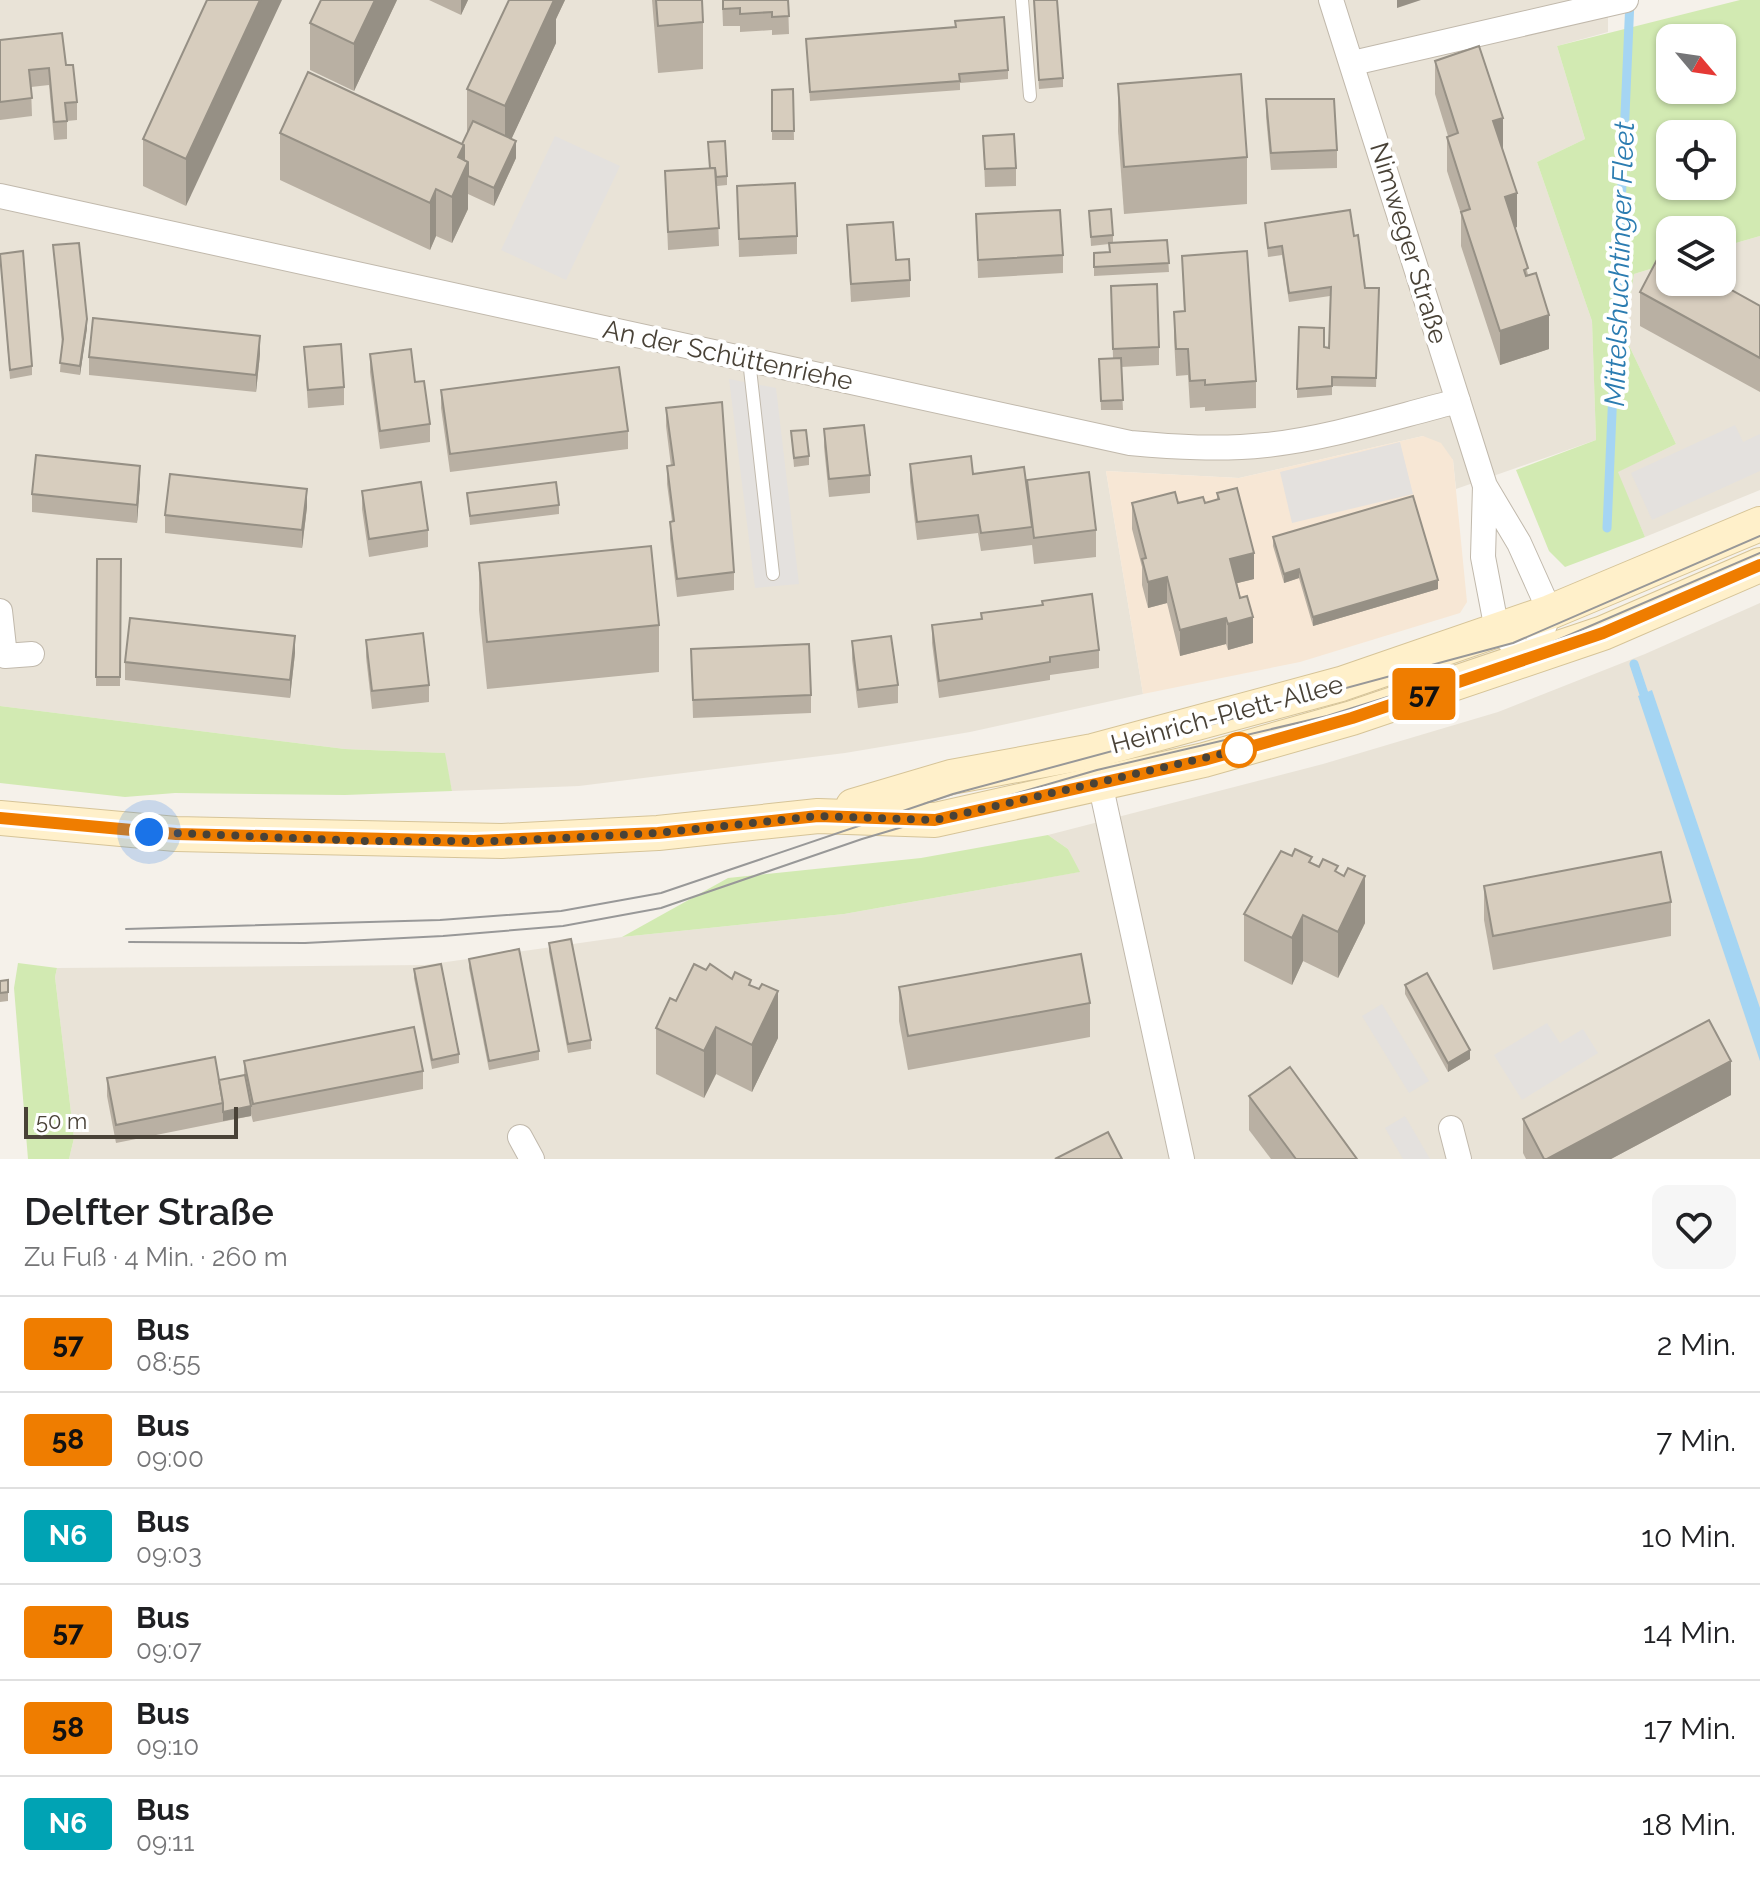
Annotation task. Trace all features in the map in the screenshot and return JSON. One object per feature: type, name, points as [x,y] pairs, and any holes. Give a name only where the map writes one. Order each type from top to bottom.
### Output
[{"type":"main road","name":"Heinrich-Plett-Allee","points":[[818,816],[951,777],[1093,751],[1341,684],[1550,612],[1760,524]]},
{"type":"main road","name":"Heinrich-Plett-Allee","points":[[0,818],[176,834],[502,841],[658,833],[818,816],[935,820],[1204,760],[1352,718],[1531,660],[1603,633],[1760,565]]},
{"type":"street","name":"Nimweger Straße","points":[[1331,0],[1485,486],[1519,543],[1550,612]]},
{"type":"street","points":[[1353,63],[1626,0]]},
{"type":"street","name":"An der Schüttenriehe","points":[[0,196],[1130,443],[1200,448],[1263,446],[1314,438],[1458,401]]},
{"type":"street","name":"Nimweger Straße","points":[[1485,486],[1483,557],[1497,630]]},
{"type":"street","points":[[0,611],[5,656],[32,654]]},
{"type":"street","points":[[1497,630],[1531,660],[1550,612]]},
{"type":"street","points":[[1093,751],[1182,1159]]},
{"type":"street","points":[[1451,1128],[1459,1159]]},
{"type":"street","points":[[520,1137],[532,1159]]},
{"type":"lane","points":[[1022,0],[1030,96]]},
{"type":"lane","points":[[749,360],[773,574]]},
{"type":"shaded area","points":[[0,0],[1608,0],[1608,32],[1557,46],[1585,139],[1537,162],[1592,321],[1596,440],[1456,489],[1453,460],[1423,436],[1239,478],[1106,471],[1143,694],[970,732],[845,753],[579,786],[452,791],[444,753],[345,749],[0,706]]},
{"type":"shaded area","points":[[555,136],[620,166],[566,280],[501,250]]},
{"type":"shaded area","points":[[1760,236],[1760,490],[1645,537],[1617,472],[1676,444],[1624,335],[1634,274],[1656,267],[1656,296],[1736,296],[1736,243]]},
{"type":"shaded area","points":[[729,379],[776,388],[799,584],[755,588]]},
{"type":"shaded area","points":[[1735,425],[1743,442],[1760,434],[1760,471],[1652,520],[1631,473]]},
{"type":"shaded area","points":[[1423,436],[1441,443],[1453,460],[1467,602],[1460,613],[1300,662],[1143,694],[1106,471],[1239,478]]},
{"type":"shaded area","points":[[1400,442],[1413,494],[1292,523],[1280,472]]},
{"type":"shaded area","points":[[1760,603],[1760,1159],[69,1159],[74,1138],[55,977],[57,968],[425,965],[622,937],[844,914],[1079,872],[1068,849],[1048,835],[1323,764],[1498,712],[1645,654]]},
{"type":"shaded area","points":[[1382,1004],[1429,1081],[1409,1093],[1362,1016]]},
{"type":"shaded area","points":[[1547,1023],[1560,1043],[1583,1029],[1598,1053],[1522,1100],[1494,1055]]},
{"type":"shaded area","points":[[1405,1116],[1430,1159],[1403,1159],[1385,1128]]},
{"type":"green space","points":[[1740,0],[1760,0],[1760,236],[1736,243],[1736,216],[1656,216],[1656,267],[1634,274],[1624,335],[1676,444],[1618,472],[1645,537],[1565,567],[1549,551],[1516,470],[1596,440],[1592,321],[1537,162],[1585,139],[1557,46]]},
{"type":"green space","points":[[0,706],[345,749],[445,753],[452,791],[345,795],[175,793],[125,797],[0,783]]},
{"type":"green space","points":[[1048,835],[1068,849],[1080,872],[844,914],[622,937],[728,878],[921,858]]},
{"type":"green space","points":[[18,963],[57,968],[55,977],[74,1138],[69,1159],[28,1159],[14,988]]},
{"type":"water","points":[[1652,690],[1760,1008],[1760,1061],[1638,696]]},
{"type":"building","points":[[207,0],[260,0],[186,159],[143,139]]},
{"type":"building","points":[[321,0],[375,0],[354,44],[310,23]]},
{"type":"building","points":[[509,0],[554,0],[505,106],[467,89]]},
{"type":"building","points":[[656,0],[702,0],[703,22],[658,26]]},
{"type":"building","points":[[723,0],[788,0],[789,16],[772,17],[772,12],[740,14],[740,8],[723,9]]},
{"type":"building","points":[[1034,0],[1057,0],[1063,78],[1039,80]]},
{"type":"building","points":[[1004,17],[1008,70],[959,74],[960,81],[810,92],[806,39],[956,27],[955,21]]},
{"type":"building","points":[[62,33],[66,65],[73,65],[77,102],[65,103],[67,121],[54,122],[49,68],[29,70],[32,98],[0,102],[0,40]]},
{"type":"building","points":[[1479,46],[1503,118],[1493,121],[1517,193],[1505,197],[1528,268],[1524,270],[1526,276],[1536,273],[1549,315],[1500,331],[1461,212],[1470,209],[1447,137],[1458,133],[1435,61]]},
{"type":"building","points":[[308,72],[464,145],[458,157],[468,162],[452,197],[436,189],[430,203],[280,133]]},
{"type":"building","points":[[1241,74],[1247,157],[1124,167],[1118,84]]},
{"type":"building","points":[[793,89],[794,131],[772,131],[772,90]]},
{"type":"building","points":[[1266,99],[1334,99],[1337,150],[1271,153]]},
{"type":"building","points":[[473,121],[516,141],[494,188],[468,176],[468,162],[464,160],[462,144]]},
{"type":"building","points":[[1014,134],[1016,168],[985,169],[983,136]]},
{"type":"building","points":[[725,141],[727,176],[716,177],[715,168],[710,168],[708,142]]},
{"type":"building","points":[[715,168],[719,228],[668,232],[665,171]]},
{"type":"building","points":[[795,183],[797,236],[739,239],[737,186]]},
{"type":"building","points":[[1111,209],[1113,235],[1091,237],[1089,211]]},
{"type":"building","points":[[1060,210],[1063,255],[978,260],[976,214]]},
{"type":"building","points":[[1350,210],[1354,236],[1358,235],[1365,288],[1379,288],[1376,378],[1332,377],[1332,386],[1297,389],[1299,327],[1324,328],[1324,347],[1329,348],[1331,287],[1289,293],[1282,246],[1268,248],[1265,223]]},
{"type":"building","points":[[893,222],[896,260],[909,259],[910,280],[851,284],[847,225]]},
{"type":"building","points":[[1167,240],[1169,263],[1094,267],[1094,253],[1110,252],[1109,243]]},
{"type":"building","points":[[79,243],[87,319],[80,366],[60,363],[63,339],[53,245]]},
{"type":"building","points":[[23,251],[32,366],[10,370],[0,254]]},
{"type":"building","points":[[1247,251],[1256,381],[1205,385],[1205,380],[1190,381],[1188,349],[1176,349],[1174,312],[1185,311],[1182,256]]},
{"type":"building","points":[[1656,262],[1656,296],[1736,296],[1736,293],[1760,306],[1760,358],[1640,292]]},
{"type":"building","points":[[1157,284],[1159,347],[1113,349],[1111,286]]},
{"type":"building","points":[[93,318],[260,336],[256,375],[89,357]]},
{"type":"building","points":[[341,344],[344,387],[308,390],[304,347]]},
{"type":"building","points":[[411,349],[415,382],[424,381],[430,424],[380,431],[370,354]]},
{"type":"building","points":[[1121,358],[1123,400],[1101,401],[1099,359]]},
{"type":"building","points":[[619,367],[628,431],[450,454],[441,390]]},
{"type":"building","points":[[722,402],[734,572],[677,579],[667,466],[674,465],[666,408]]},
{"type":"building","points":[[864,425],[870,475],[829,479],[824,429]]},
{"type":"building","points":[[806,430],[809,456],[794,458],[791,431]]},
{"type":"building","points":[[36,455],[140,466],[137,505],[32,494]]},
{"type":"building","points":[[971,456],[973,474],[1024,467],[1032,527],[981,533],[978,515],[917,522],[910,464]]},
{"type":"building","points":[[1089,472],[1096,530],[1034,538],[1027,480]]},
{"type":"building","points":[[170,474],[307,489],[302,530],[165,515]]},
{"type":"building","points":[[421,482],[428,530],[369,539],[362,491]]},
{"type":"building","points":[[556,482],[559,505],[470,516],[467,493]]},
{"type":"building","points":[[1237,488],[1254,553],[1230,559],[1240,598],[1247,596],[1253,617],[1228,624],[1226,618],[1180,630],[1167,577],[1148,582],[1142,559],[1146,558],[1132,503],[1175,492],[1178,503],[1203,497],[1205,503],[1219,499],[1217,493]]},
{"type":"building","points":[[1413,496],[1438,580],[1313,617],[1299,569],[1284,574],[1273,537]]},
{"type":"building","points":[[651,546],[659,625],[487,642],[479,563]]},
{"type":"building","points":[[97,559],[121,559],[120,677],[96,677]]},
{"type":"building","points":[[1092,594],[1099,650],[1050,657],[1050,662],[939,681],[932,625],[982,619],[981,613],[1043,605],[1042,601]]},
{"type":"building","points":[[130,618],[295,636],[290,680],[125,662]]},
{"type":"building","points":[[423,633],[429,685],[372,691],[366,640]]},
{"type":"building","points":[[891,636],[898,685],[858,690],[852,641]]},
{"type":"building","points":[[809,644],[811,695],[693,700],[691,649]]},
{"type":"building","points":[[1295,849],[1312,857],[1309,862],[1319,867],[1323,859],[1338,866],[1335,871],[1344,876],[1348,868],[1365,876],[1338,932],[1303,915],[1292,938],[1244,914],[1281,851],[1292,856]]},
{"type":"building","points":[[1661,852],[1671,902],[1493,936],[1484,886]]},
{"type":"building","points":[[571,939],[591,1040],[568,1044],[549,943]]},
{"type":"building","points":[[519,949],[539,1051],[489,1061],[469,959]]},
{"type":"building","points":[[1081,954],[1090,1003],[908,1036],[899,987]]},
{"type":"building","points":[[441,964],[459,1054],[432,1060],[414,969]]},
{"type":"building","points":[[694,964],[706,970],[710,964],[732,979],[735,972],[751,980],[749,985],[759,989],[762,984],[778,991],[752,1045],[716,1027],[704,1051],[656,1028],[670,998],[676,1001]]},
{"type":"building","points":[[1427,973],[1470,1050],[1448,1063],[1405,985]]},
{"type":"building","points":[[8,980],[8,992],[0,993],[0,981]]},
{"type":"building","points":[[1709,1020],[1731,1061],[1544,1159],[1523,1119]]},
{"type":"building","points":[[414,1027],[423,1071],[253,1104],[244,1061]]},
{"type":"building","points":[[215,1057],[223,1103],[116,1125],[107,1078]]},
{"type":"building","points":[[1290,1067],[1357,1159],[1296,1159],[1249,1096]]},
{"type":"building","points":[[245,1075],[251,1106],[223,1112],[219,1080]]},
{"type":"building","points":[[1108,1132],[1122,1159],[1055,1159]]},
{"type":"waterway","name":"Mittelshuchtinger Fleet","points":[[1607,528],[1630,0]]},
{"type":"waterway","name":"Mittelshuchtinger Fleet","points":[[1634,664],[1647,703]]},
{"type":"tram line","points":[[126,929],[440,920],[561,911],[661,893],[953,794],[1513,643],[1760,536]]},
{"type":"tram line","points":[[129,942],[305,943],[443,936],[563,926],[661,908],[862,839],[973,806],[1097,770],[1327,716],[1525,654],[1760,553]]},
{"type":"bus line","name":"57","points":[[0,818],[176,834],[365,841],[502,841],[658,833],[818,816],[935,820],[1204,760],[1352,718],[1518,665],[1603,633],[1760,565]]},
{"type":"route","points":[[149,832],[365,841],[502,841],[658,833],[818,816],[935,820],[1239,750]]}]
